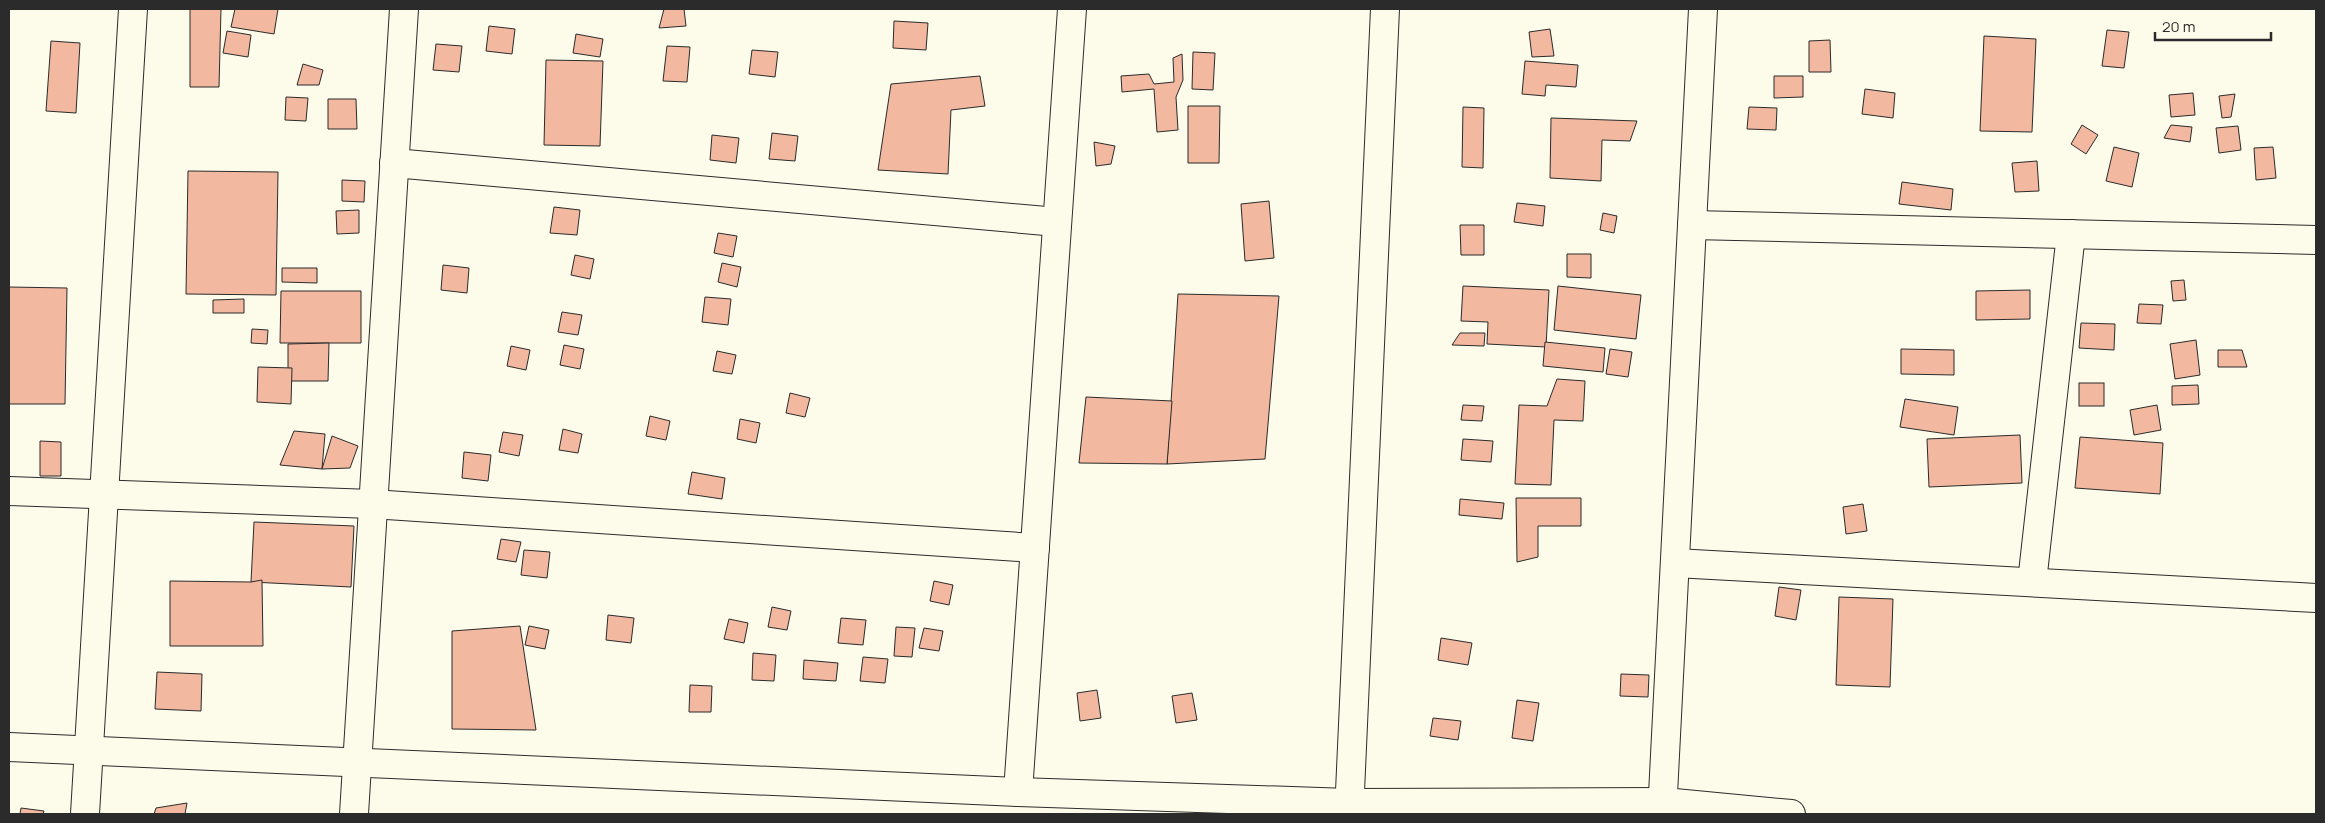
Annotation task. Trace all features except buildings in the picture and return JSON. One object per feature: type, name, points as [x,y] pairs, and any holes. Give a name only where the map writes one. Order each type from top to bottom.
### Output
[{"type":"street","points":[[85,814],[133,9]]},
{"type":"street","points":[[354,814],[404,9]]},
{"type":"street","points":[[1018,792],[1072,9]]},
{"type":"street","points":[[1349,809],[1385,9]]},
{"type":"street","points":[[1663,808],[1703,9]]},
{"type":"street","points":[[394,163],[1057,222]]},
{"type":"street","points":[[1692,225],[2316,240]]},
{"type":"street","points":[[2032,582],[2071,234]]},
{"type":"street","points":[[9,491],[104,496],[372,504],[1034,548]]},
{"type":"street","points":[[1675,563],[2316,598]]},
{"type":"street","points":[[9,747],[1018,792],[1349,809],[1663,808],[1791,814]]}]
